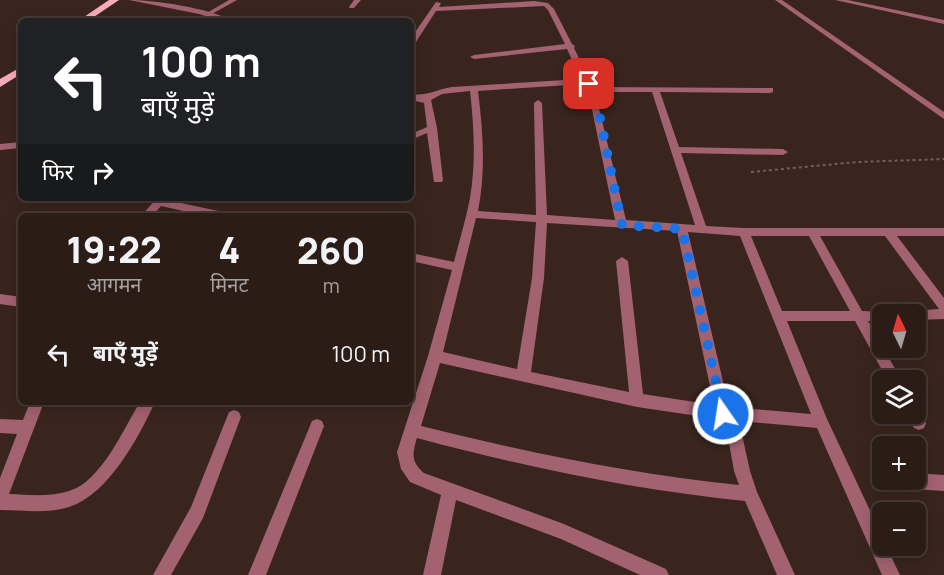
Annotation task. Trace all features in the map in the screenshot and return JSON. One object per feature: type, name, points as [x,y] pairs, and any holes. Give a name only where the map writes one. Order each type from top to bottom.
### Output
[{"type":"main road","points":[[87,18],[115,0]]},
{"type":"main road","points":[[100,18],[129,0]]},
{"type":"main road","points":[[0,75],[18,63]]},
{"type":"main road","points":[[0,84],[18,72]]},
{"type":"street","points":[[129,0],[219,18]]},
{"type":"street","points":[[208,14],[234,0]]},
{"type":"street","points":[[352,7],[358,0]]},
{"type":"street","points":[[414,40],[441,0]]},
{"type":"street","points":[[778,0],[944,116]]},
{"type":"street","points":[[838,0],[944,22]]},
{"type":"street","points":[[434,9],[542,3],[551,9],[590,85],[622,225]]},
{"type":"street","points":[[414,22],[426,23]]},
{"type":"street","points":[[474,57],[571,46]]},
{"type":"street","points":[[414,97],[426,99],[445,91],[474,88],[590,85],[655,89],[770,90]]},
{"type":"street","points":[[474,88],[479,134],[479,177],[472,214],[435,356],[405,452],[405,462],[410,471],[419,479],[564,532],[660,575]]},
{"type":"street","points":[[655,89],[702,230]]},
{"type":"street","points":[[426,99],[438,180]]},
{"type":"street","points":[[523,377],[538,278],[542,220],[538,103]]},
{"type":"street","points":[[414,136],[432,128]]},
{"type":"street","points":[[0,147],[18,145]]},
{"type":"street","points":[[674,150],[783,152]]},
{"type":"street","points":[[149,213],[160,201]]},
{"type":"street","points":[[165,201],[211,213]]},
{"type":"street","points":[[472,214],[744,232],[944,232]]},
{"type":"street","points":[[682,229],[742,471],[786,575]]},
{"type":"street","points":[[744,232],[821,421],[891,575]]},
{"type":"street","points":[[812,232],[889,370]]},
{"type":"street","points":[[888,232],[943,313]]},
{"type":"street","points":[[414,258],[458,267]]},
{"type":"street","points":[[622,261],[637,401]]},
{"type":"street","points":[[0,299],[18,302]]},
{"type":"street","points":[[926,314],[943,313]]},
{"type":"street","points":[[779,316],[872,316]]},
{"type":"street","points":[[435,356],[637,401],[727,414],[821,421]]},
{"type":"street","points":[[0,498],[36,405]]},
{"type":"street","points":[[0,502],[71,499],[88,491],[100,478],[146,405]]},
{"type":"street","points":[[162,575],[197,512],[234,417]]},
{"type":"street","points":[[0,426],[26,427]]},
{"type":"street","points":[[257,575],[317,426]]},
{"type":"street","points":[[411,430],[492,451],[634,481],[750,494]]},
{"type":"street","points":[[926,482],[944,483]]},
{"type":"street","points":[[432,575],[450,491]]},
{"type":"path","points":[[751,172],[857,162],[944,159]]},
{"type":"route","points":[[589,84],[598,109],[622,225],[682,229],[723,414]]}]
